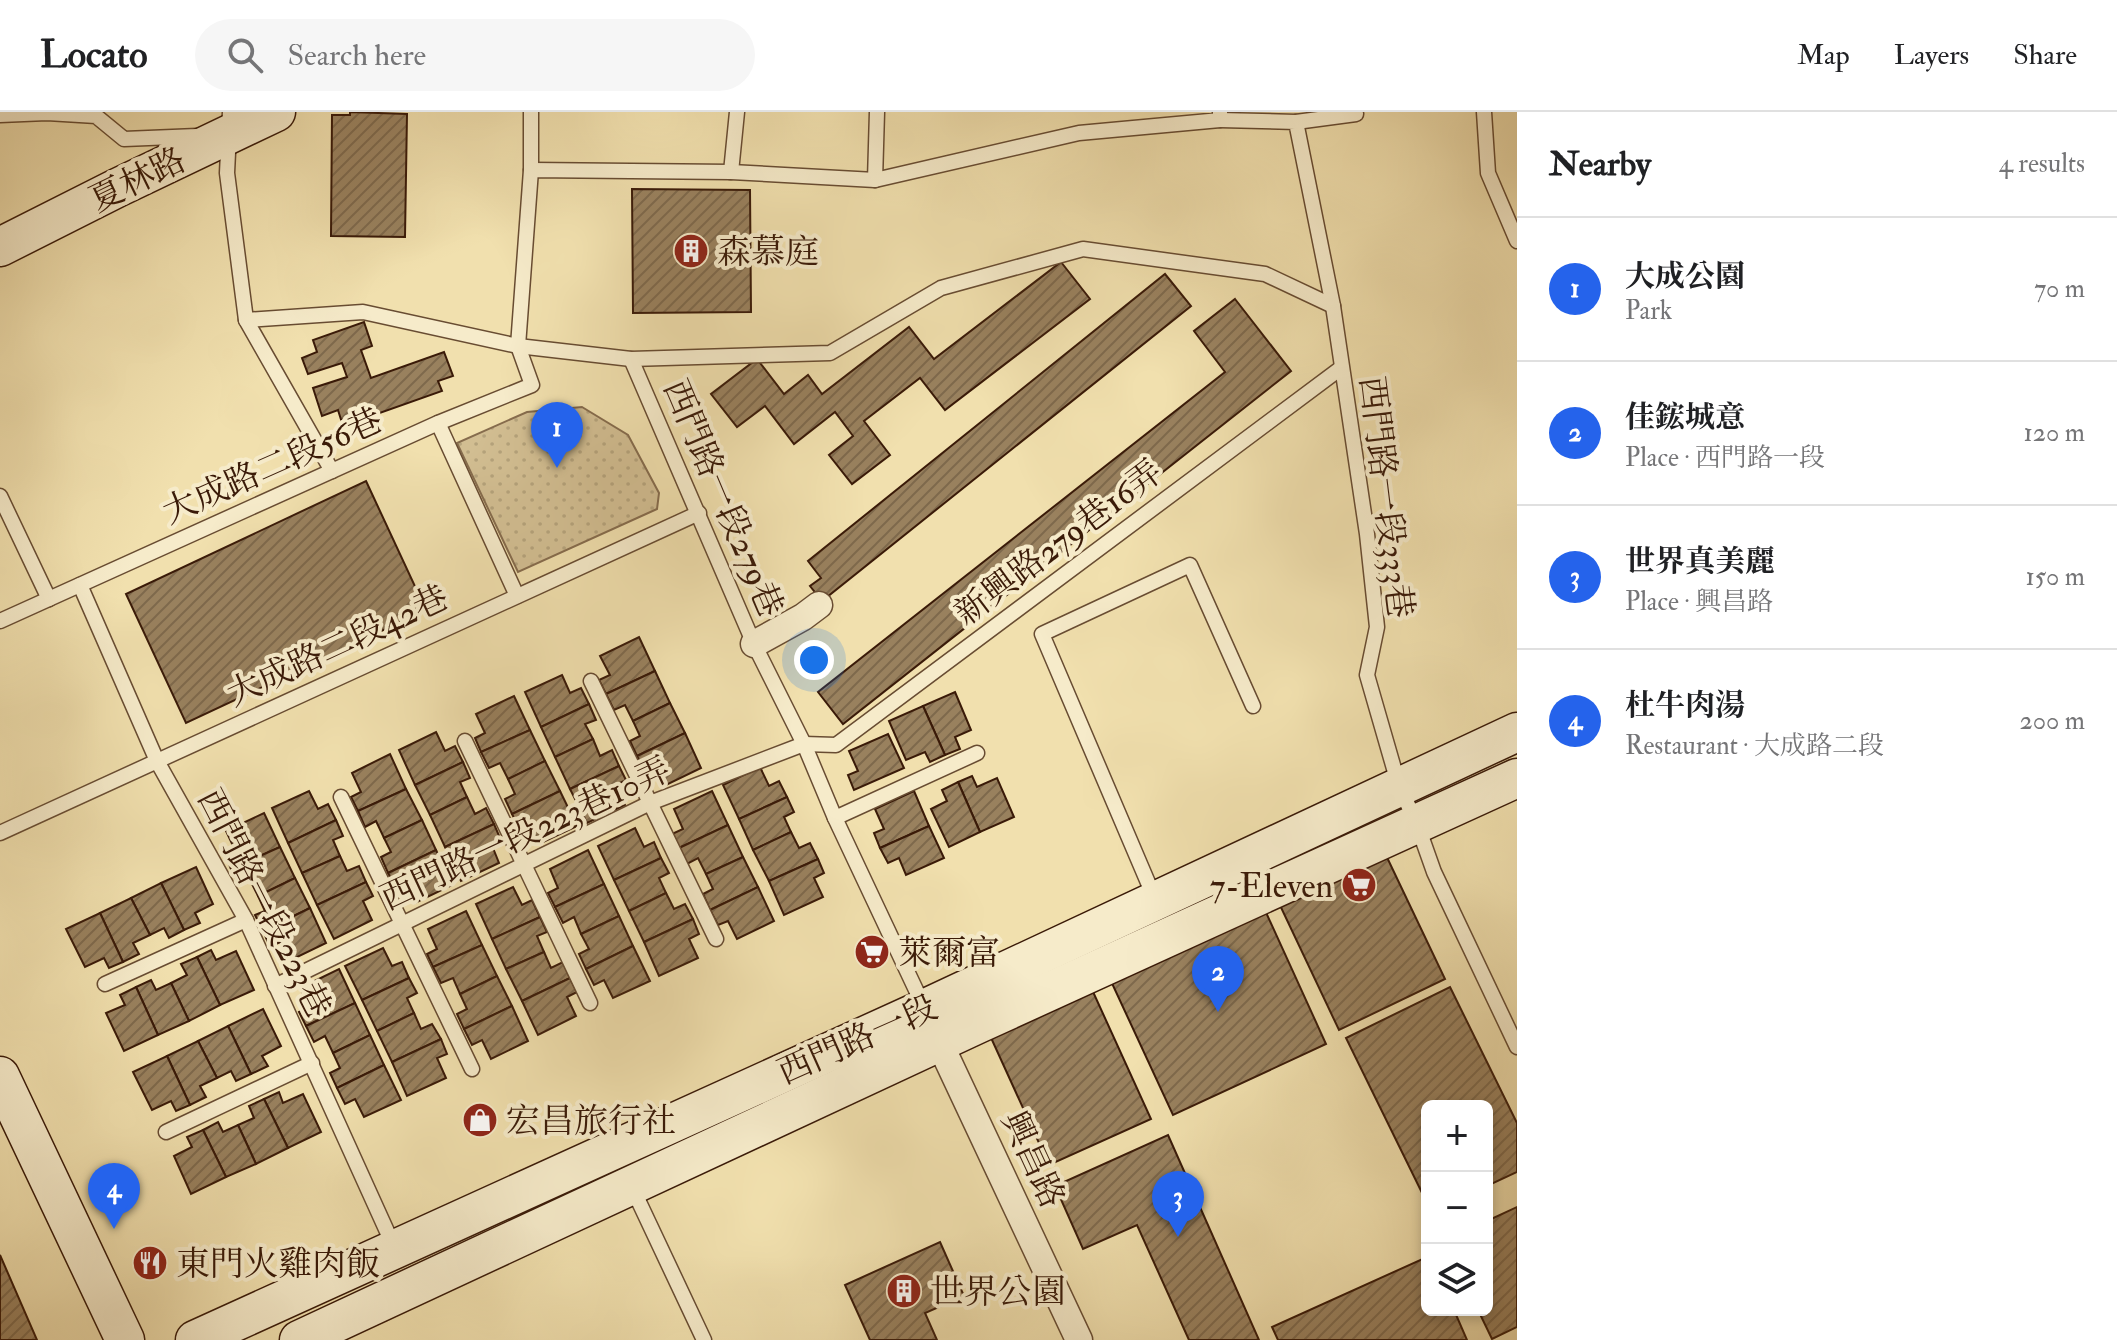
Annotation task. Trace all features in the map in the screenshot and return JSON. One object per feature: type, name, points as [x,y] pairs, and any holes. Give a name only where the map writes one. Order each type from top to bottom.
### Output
[{"type":"street","name":"夏林路","points":[[0,247],[117,188],[230,123],[276,112]]},
{"type":"street","points":[[754,644],[819,605]]},
{"type":"street","name":"西門路一段","points":[[195,1340],[924,1009],[1517,732]]},
{"type":"street","name":"西門路一段","points":[[299,1340],[1517,778]]},
{"type":"street","name":"興昌路","points":[[924,1009],[1079,1340]]},
{"type":"street","points":[[0,1076],[125,1340]]},
{"type":"lane","points":[[518,346],[531,170],[531,112]]},
{"type":"lane","points":[[731,172],[737,112]]},
{"type":"lane","points":[[875,180],[877,112]]},
{"type":"lane","points":[[1484,112],[1488,173],[1517,241]]},
{"type":"lane","points":[[0,115],[47,113],[96,116],[124,139],[230,123],[227,173],[246,320],[332,471]]},
{"type":"lane","points":[[531,170],[731,172],[875,180],[1079,133],[1220,116],[1296,122],[1356,114]]},
{"type":"lane","name":"西門路一段333巷","points":[[1296,122],[1333,306],[1367,534],[1377,627],[1367,675],[1399,786],[1434,872],[1517,1047]]},
{"type":"lane","points":[[246,320],[363,312],[518,346],[631,359],[830,353],[941,288],[1083,249],[1265,274],[1333,306]]},
{"type":"lane","name":"大成路二段56巷","points":[[0,621],[438,423],[532,385],[518,346]]},
{"type":"lane","name":"西門路一段279巷","points":[[631,359],[754,644],[804,744],[924,1009]]},
{"type":"lane","name":"新興路279巷16弄","points":[[804,744],[836,745],[1341,368]]},
{"type":"lane","points":[[438,423],[517,596]]},
{"type":"lane","points":[[0,496],[49,599]]},
{"type":"lane","name":"大成路二段42巷","points":[[0,833],[699,513]]},
{"type":"lane","points":[[1155,899],[1042,634],[1190,565],[1253,706]]},
{"type":"lane","name":"西門路一段223巷","points":[[80,585],[157,761],[246,920],[395,1250]]},
{"type":"lane","points":[[591,681],[716,939]]},
{"type":"lane","points":[[465,741],[590,1003]]},
{"type":"lane","name":"西門路一段223巷10弄","points":[[275,986],[650,803],[804,744]]},
{"type":"lane","points":[[835,818],[977,753]]},
{"type":"lane","points":[[341,797],[472,1069]]},
{"type":"lane","points":[[105,984],[246,920]]},
{"type":"lane","points":[[166,1132],[312,1063]]},
{"type":"lane","points":[[631,1185],[704,1340]]},
{"type":"shaded area","points":[[582,407],[628,435],[659,493],[657,509],[518,572],[457,443],[527,412]]},
{"type":"building","points":[[350,112],[407,114],[405,237],[331,236],[332,115],[350,115]]},
{"type":"building","name":"森慕庭","points":[[632,189],[750,190],[751,312],[633,313]]},
{"type":"building","points":[[1061,262],[1090,299],[945,410],[920,378],[864,421],[890,455],[852,484],[829,455],[853,436],[835,412],[794,444],[765,406],[737,427],[711,394],[757,359],[784,394],[808,375],[822,394],[909,327],[934,359]]},
{"type":"building","points":[[1165,274],[1191,306],[822,601],[810,586],[821,578],[808,561]]},
{"type":"building","points":[[1235,299],[1291,371],[843,724],[818,692],[1225,372],[1194,331]]},
{"type":"building","points":[[364,322],[372,346],[361,350],[371,378],[444,352],[453,376],[438,381],[442,391],[343,426],[338,410],[322,416],[313,388],[347,377],[342,363],[308,374],[302,358],[317,352],[313,340]]},
{"type":"building","points":[[366,481],[426,610],[186,723],[126,594]]},
{"type":"building","points":[[639,637],[655,671],[606,694],[599,680],[610,675],[600,656]]},
{"type":"building","points":[[655,671],[670,703],[633,721],[625,705],[614,710],[606,694]]},
{"type":"building","points":[[562,675],[570,693],[581,688],[589,704],[541,727],[525,692]]},
{"type":"building","points":[[955,692],[971,730],[955,737],[960,749],[945,755],[923,706]]},
{"type":"building","points":[[514,696],[530,730],[481,752],[475,738],[485,733],[476,714]]},
{"type":"building","points":[[670,703],[685,733],[637,756],[630,741],[640,736],[633,721]]},
{"type":"building","points":[[589,704],[596,720],[585,724],[593,739],[555,757],[541,727]]},
{"type":"building","points":[[923,706],[945,755],[930,762],[925,752],[906,760],[889,721]]},
{"type":"building","points":[[530,730],[545,761],[508,779],[500,763],[489,768],[481,752]]},
{"type":"building","points":[[436,732],[445,751],[455,746],[463,762],[415,785],[399,750]]},
{"type":"building","points":[[685,733],[701,768],[664,786],[655,767],[645,772],[637,756]]},
{"type":"building","points":[[888,734],[904,768],[854,790],[848,775],[858,771],[849,751]]},
{"type":"building","points":[[593,739],[600,756],[612,750],[619,766],[570,789],[555,757]]},
{"type":"building","points":[[390,754],[406,789],[358,811],[351,797],[361,792],[352,773]]},
{"type":"building","points":[[545,761],[560,791],[512,814],[505,799],[515,794],[508,779]]},
{"type":"building","points":[[463,762],[470,778],[460,782],[467,797],[430,815],[415,785]]},
{"type":"building","points":[[619,766],[626,780],[616,785],[625,805],[587,823],[570,789]]},
{"type":"building","points":[[760,767],[769,786],[779,781],[787,797],[739,819],[723,785]]},
{"type":"building","points":[[972,776],[977,787],[997,778],[1014,817],[980,832],[958,782]]},
{"type":"building","points":[[958,782],[980,832],[949,847],[931,809],[947,801],[942,790]]},
{"type":"building","points":[[406,789],[422,820],[384,838],[376,821],[365,827],[358,811]]},
{"type":"building","points":[[309,791],[318,809],[328,804],[336,820],[288,843],[272,808]]},
{"type":"building","points":[[560,791],[577,826],[539,844],[530,825],[520,830],[512,814]]},
{"type":"building","points":[[712,791],[728,825],[679,848],[672,834],[683,829],[674,809]]},
{"type":"building","points":[[914,791],[929,826],[880,848],[874,833],[884,829],[875,809]]},
{"type":"building","points":[[467,797],[475,814],[486,808],[494,824],[445,847],[430,815]]},
{"type":"building","points":[[787,797],[794,812],[784,817],[791,832],[753,850],[739,819]]},
{"type":"building","points":[[264,813],[280,847],[231,869],[225,855],[235,850],[226,831]]},
{"type":"building","points":[[336,820],[343,836],[333,840],[340,856],[302,873],[288,843]]},
{"type":"building","points":[[422,820],[436,850],[388,873],[381,857],[391,852],[384,838]]},
{"type":"building","points":[[494,824],[500,838],[491,843],[499,863],[461,881],[445,847]]},
{"type":"building","points":[[728,825],[743,857],[706,874],[698,858],[687,864],[679,848]]},
{"type":"building","points":[[929,826],[944,858],[906,875],[899,858],[888,863],[880,848]]},
{"type":"building","points":[[635,828],[644,847],[654,842],[661,858],[614,880],[598,846]]},
{"type":"building","points":[[791,832],[799,848],[810,843],[818,859],[769,881],[753,850]]},
{"type":"building","points":[[280,847],[295,878],[258,896],[250,880],[239,885],[231,869]]},
{"type":"building","points":[[1383,849],[1445,979],[1339,1030],[1277,899]]},
{"type":"building","points":[[436,850],[452,885],[415,903],[406,884],[396,889],[388,873]]},
{"type":"building","points":[[588,850],[604,884],[555,907],[548,893],[558,888],[550,869]]},
{"type":"building","points":[[340,856],[347,871],[359,866],[366,882],[317,905],[302,873]]},
{"type":"building","points":[[743,857],[758,887],[710,910],[703,894],[713,889],[706,874]]},
{"type":"building","points":[[661,858],[669,873],[659,878],[666,893],[629,911],[614,880]]},
{"type":"building","points":[[818,859],[824,873],[814,878],[823,897],[784,915],[769,881]]},
{"type":"building","points":[[196,867],[213,904],[195,913],[200,923],[184,930],[161,883]]},
{"type":"building","points":[[295,878],[310,908],[263,931],[255,915],[265,911],[258,896]]},
{"type":"building","points":[[366,882],[373,896],[363,901],[372,920],[334,939],[317,905]]},
{"type":"building","points":[[161,883],[184,930],[169,938],[164,928],[150,935],[131,898]]},
{"type":"building","points":[[604,884],[619,916],[581,934],[574,917],[563,923],[555,907]]},
{"type":"building","points":[[513,887],[522,905],[532,900],[540,917],[492,939],[476,904]]},
{"type":"building","points":[[758,887],[774,921],[737,939],[728,921],[718,925],[710,910]]},
{"type":"building","points":[[666,893],[674,909],[685,904],[693,919],[644,942],[629,911]]},
{"type":"building","points":[[131,898],[150,935],[133,943],[139,954],[123,962],[100,913]]},
{"type":"building","points":[[310,908],[326,943],[289,961],[280,942],[270,947],[263,931]]},
{"type":"building","points":[[1264,908],[1326,1044],[1173,1115],[1110,979]]},
{"type":"building","points":[[466,911],[482,945],[433,967],[427,954],[437,949],[428,929]]},
{"type":"building","points":[[100,913],[123,962],[109,968],[104,958],[85,967],[66,929]]},
{"type":"building","points":[[619,916],[633,946],[586,969],[579,954],[589,949],[581,934]]},
{"type":"building","points":[[540,917],[547,932],[537,936],[544,952],[506,969],[492,939]]},
{"type":"building","points":[[693,919],[699,934],[689,939],[698,958],[659,976],[644,942]]},
{"type":"building","points":[[482,945],[497,976],[460,994],[453,978],[441,983],[433,967]]},
{"type":"building","points":[[633,946],[650,981],[613,998],[604,980],[594,985],[586,969]]},
{"type":"building","points":[[383,948],[392,966],[402,962],[409,978],[362,1000],[345,966]]},
{"type":"building","points":[[211,950],[216,960],[236,951],[254,990],[220,1005],[197,957]]},
{"type":"building","points":[[544,952],[551,968],[563,962],[570,978],[522,1001],[506,969]]},
{"type":"building","points":[[197,957],[220,1005],[189,1021],[171,983],[187,975],[181,964]]},
{"type":"building","points":[[339,969],[355,1003],[306,1026],[299,1012],[309,1007],[300,988]]},
{"type":"building","points":[[497,976],[512,1006],[464,1029],[457,1014],[467,1009],[460,994]]},
{"type":"building","points":[[409,978],[417,993],[407,998],[414,1013],[377,1031],[362,1000]]},
{"type":"building","points":[[570,978],[577,992],[567,997],[576,1016],[538,1035],[522,1001]]},
{"type":"building","points":[[151,980],[156,990],[171,983],[189,1021],[158,1035],[136,987]]},
{"type":"building","points":[[1089,983],[1151,1119],[1049,1165],[987,1029]]},
{"type":"building","points":[[136,987],[158,1035],[124,1051],[106,1013],[125,1005],[120,995]]},
{"type":"building","points":[[1450,987],[1517,1123],[1517,1172],[1493,1183],[1493,1100],[1421,1100],[1421,1191],[1346,1038]]},
{"type":"building","points":[[355,1003],[370,1035],[333,1053],[325,1036],[314,1042],[306,1026]]},
{"type":"building","points":[[512,1006],[528,1041],[491,1059],[482,1040],[472,1045],[464,1029]]},
{"type":"building","points":[[263,1009],[281,1046],[262,1056],[268,1066],[251,1074],[228,1026]]},
{"type":"building","points":[[414,1013],[421,1029],[432,1024],[441,1039],[392,1062],[377,1031]]},
{"type":"building","points":[[228,1026],[251,1074],[236,1081],[231,1071],[217,1078],[198,1041]]},
{"type":"building","points":[[370,1035],[384,1065],[337,1088],[330,1073],[340,1068],[333,1053]]},
{"type":"building","points":[[441,1039],[447,1054],[437,1058],[446,1078],[407,1096],[392,1062]]},
{"type":"building","points":[[198,1041],[217,1078],[200,1086],[206,1097],[190,1105],[167,1056]]},
{"type":"building","points":[[167,1056],[190,1105],[176,1111],[171,1101],[152,1110],[133,1072]]},
{"type":"building","points":[[384,1065],[401,1100],[364,1117],[355,1099],[345,1104],[337,1088]]},
{"type":"building","points":[[279,1092],[283,1103],[303,1094],[321,1132],[288,1148],[264,1099]]},
{"type":"building","points":[[264,1099],[288,1148],[256,1164],[238,1125],[254,1118],[249,1106]]},
{"type":"building","points":[[218,1122],[223,1132],[238,1125],[256,1164],[226,1177],[203,1130]]},
{"type":"building","points":[[203,1130],[226,1177],[191,1194],[174,1156],[192,1147],[187,1137]]},
{"type":"building","points":[[1168,1135],[1259,1340],[1189,1340],[1137,1225],[1083,1249],[1055,1186]]},
{"type":"building","points":[[1517,1207],[1517,1327],[1492,1339],[1481,1316],[1493,1316],[1493,1218]]},
{"type":"building","name":"世界公園","points":[[940,1242],[964,1296],[925,1313],[937,1340],[870,1340],[845,1285]]},
{"type":"building","points":[[0,1255],[37,1340],[0,1340]]},
{"type":"building","points":[[1421,1260],[1421,1316],[1457,1316],[1467,1340],[1278,1340],[1272,1327]]},
{"type":"place","name":"森慕庭","points":[[691,251]]},
{"type":"place","name":"大成公園","points":[[557,468]]},
{"type":"place","name":"7-Eleven","points":[[1359,885]]},
{"type":"place","name":"萊爾富","points":[[872,952]]},
{"type":"place","name":"佳鋐城意","points":[[1218,1012]]},
{"type":"place","name":"宏昌旅行社","points":[[480,1120]]},
{"type":"place","name":"杜牛肉湯","points":[[114,1229]]},
{"type":"place","name":"世界真美麗","points":[[1178,1237]]},
{"type":"place","name":"東門火雞肉飯","points":[[150,1263]]},
{"type":"place","name":"世界公園","points":[[904,1291]]}]
